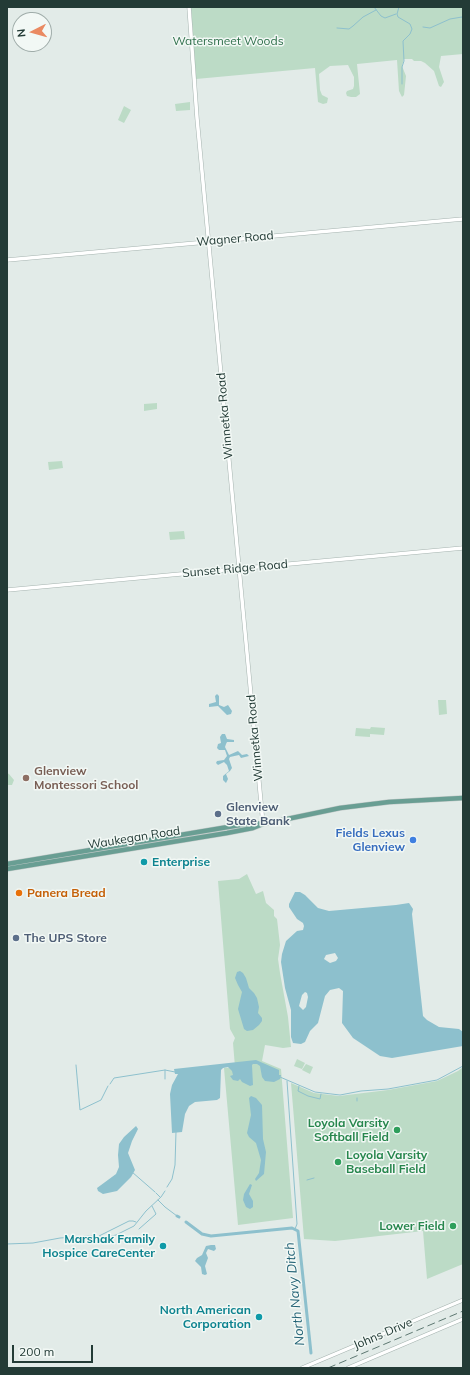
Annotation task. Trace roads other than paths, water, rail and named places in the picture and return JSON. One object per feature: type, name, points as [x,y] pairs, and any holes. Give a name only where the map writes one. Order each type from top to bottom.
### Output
[{"type":"main road","name":"Waukegan Road","points":[[7,864],[61,858],[227,833],[344,807],[389,802],[463,798]]},
{"type":"main road","name":"Waukegan Road","points":[[7,869],[61,858]]},
{"type":"street","name":"Winnetka Road","points":[[189,7],[197,118],[263,824]]},
{"type":"street","name":"Wagner Road","points":[[7,260],[463,219]]},
{"type":"street","name":"Sunset Ridge Road","points":[[7,590],[463,548]]},
{"type":"street","name":"Johns Drive","points":[[302,1368],[463,1300]]},
{"type":"street","points":[[348,1368],[463,1319]]},
{"type":"water","points":[[217,694],[219,696],[219,705],[224,707],[228,705],[232,711],[231,714],[227,715],[218,706],[209,707],[209,704],[216,702],[215,696]]},
{"type":"water","points":[[222,734],[225,734],[227,739],[234,740],[234,742],[227,742],[225,747],[229,755],[238,751],[242,755],[247,754],[249,756],[241,758],[239,755],[230,757],[229,759],[232,768],[230,771],[226,774],[228,779],[226,783],[223,780],[223,776],[229,771],[227,765],[224,762],[218,765],[216,763],[217,761],[224,760],[227,756],[225,750],[219,750],[217,748],[218,744],[221,743],[220,737]]},
{"type":"water","points":[[295,892],[300,892],[305,895],[318,908],[329,911],[409,903],[413,909],[412,914],[423,1016],[439,1027],[459,1029],[463,1032],[463,1046],[392,1058],[380,1056],[353,1038],[342,1023],[343,991],[339,988],[330,990],[325,996],[318,1023],[310,1031],[305,1042],[301,1044],[293,1043],[291,1037],[291,1010],[285,988],[281,962],[286,941],[297,931],[303,930],[304,926],[303,923],[297,919],[289,907]],"holes":[[[335,953],[338,958],[336,961],[330,963],[324,959],[326,955]],[[305,992],[307,993],[308,997],[306,1007],[303,1010],[299,1006],[302,995]]]},
{"type":"water","points":[[240,971],[243,973],[249,988],[257,998],[259,1007],[258,1013],[262,1018],[259,1025],[253,1030],[247,1031],[244,1029],[238,1009],[242,992],[235,978],[237,972]]},
{"type":"water","points":[[256,1060],[279,1070],[279,1075],[281,1075],[280,1079],[274,1082],[265,1081],[262,1077],[260,1066],[253,1064],[253,1085],[250,1086],[242,1082],[240,1079],[238,1081],[233,1080],[230,1076],[233,1075],[232,1071],[228,1067],[223,1068],[221,1070],[220,1098],[217,1100],[195,1102],[189,1106],[185,1114],[182,1132],[172,1133],[170,1094],[172,1085],[178,1074],[175,1074],[174,1069]]},
{"type":"water","points":[[251,1096],[256,1098],[262,1105],[263,1139],[266,1152],[264,1174],[256,1181],[255,1179],[259,1173],[261,1160],[256,1143],[247,1133],[251,1115],[249,1098]]},
{"type":"water","points":[[136,1126],[138,1129],[128,1153],[135,1170],[131,1177],[117,1191],[103,1194],[98,1191],[97,1188],[116,1174],[119,1167],[119,1144]]},
{"type":"water","points":[[250,1184],[252,1185],[249,1194],[253,1201],[253,1207],[250,1209],[246,1207],[243,1200],[244,1194]]},
{"type":"water","points":[[215,1245],[216,1249],[214,1251],[208,1249],[206,1253],[208,1258],[205,1266],[207,1274],[205,1275],[202,1274],[201,1267],[195,1261],[202,1255],[206,1246]]},
{"type":"waterway","points":[[374,7],[381,16],[385,18],[396,14]]},
{"type":"waterway","points":[[399,7],[397,14],[398,17],[410,24],[412,29],[410,34],[403,41],[404,61],[402,67],[402,84]]},
{"type":"waterway","points":[[337,28],[349,29],[363,17],[376,10]]},
{"type":"waterway","points":[[463,16],[463,20]]},
{"type":"waterway","points":[[423,27],[430,28],[450,19],[462,17]]},
{"type":"waterway","points":[[76,1065],[80,1110],[101,1100],[108,1086]]},
{"type":"waterway","points":[[280,1077],[315,1092],[340,1095],[361,1091],[388,1089],[437,1080],[463,1066]]},
{"type":"waterway","points":[[165,1070],[165,1079]]},
{"type":"waterway","points":[[110,1084],[114,1078],[165,1070],[175,1072]]},
{"type":"waterway","points":[[287,1081],[297,1224],[295,1229]]},
{"type":"waterway","points":[[299,1086],[298,1091],[308,1096],[320,1099],[321,1094]]},
{"type":"waterway","points":[[167,1187],[172,1179],[175,1165],[176,1132]]},
{"type":"waterway","points":[[132,1172],[155,1192]]},
{"type":"waterway","points":[[307,1180],[314,1178]]},
{"type":"waterway","points":[[7,1244],[33,1243],[60,1238],[88,1236],[107,1237],[116,1235],[134,1226],[165,1191]]},
{"type":"waterway","points":[[156,1193],[160,1197]]},
{"type":"waterway","name":"North Navy Ditch","points":[[158,1200],[177,1216]]},
{"type":"waterway","points":[[139,1229],[156,1214],[152,1206]]},
{"type":"waterway","points":[[99,1236],[129,1221],[136,1222]]},
{"type":"waterway","name":"North Navy Ditch","points":[[186,1222],[202,1234],[211,1236],[292,1228],[298,1231],[311,1353]]},
{"type":"railway","points":[[328,1368],[463,1311]]},
{"type":"place","name":"Glenview Montessori School","points":[[26,778]]},
{"type":"place","name":"Glenview State Bank","points":[[218,814]]},
{"type":"place","name":"Fields Lexus Glenview","points":[[413,840]]},
{"type":"place","name":"Enterprise","points":[[144,862]]},
{"type":"place","name":"Panera Bread","points":[[19,893]]},
{"type":"place","name":"The UPS Store","points":[[16,938]]},
{"type":"place","name":"Loyola Varsity Softball Field","points":[[397,1130]]},
{"type":"place","name":"Loyola Varsity Baseball Field","points":[[338,1162]]},
{"type":"place","name":"Lower Field","points":[[453,1226]]},
{"type":"place","name":"Marshak Family Hospice CareCenter","points":[[163,1246]]},
{"type":"place","name":"North American Corporation","points":[[259,1317]]},
{"type":"park label","name":"Watersmeet Woods","points":[[228,41]]}]
